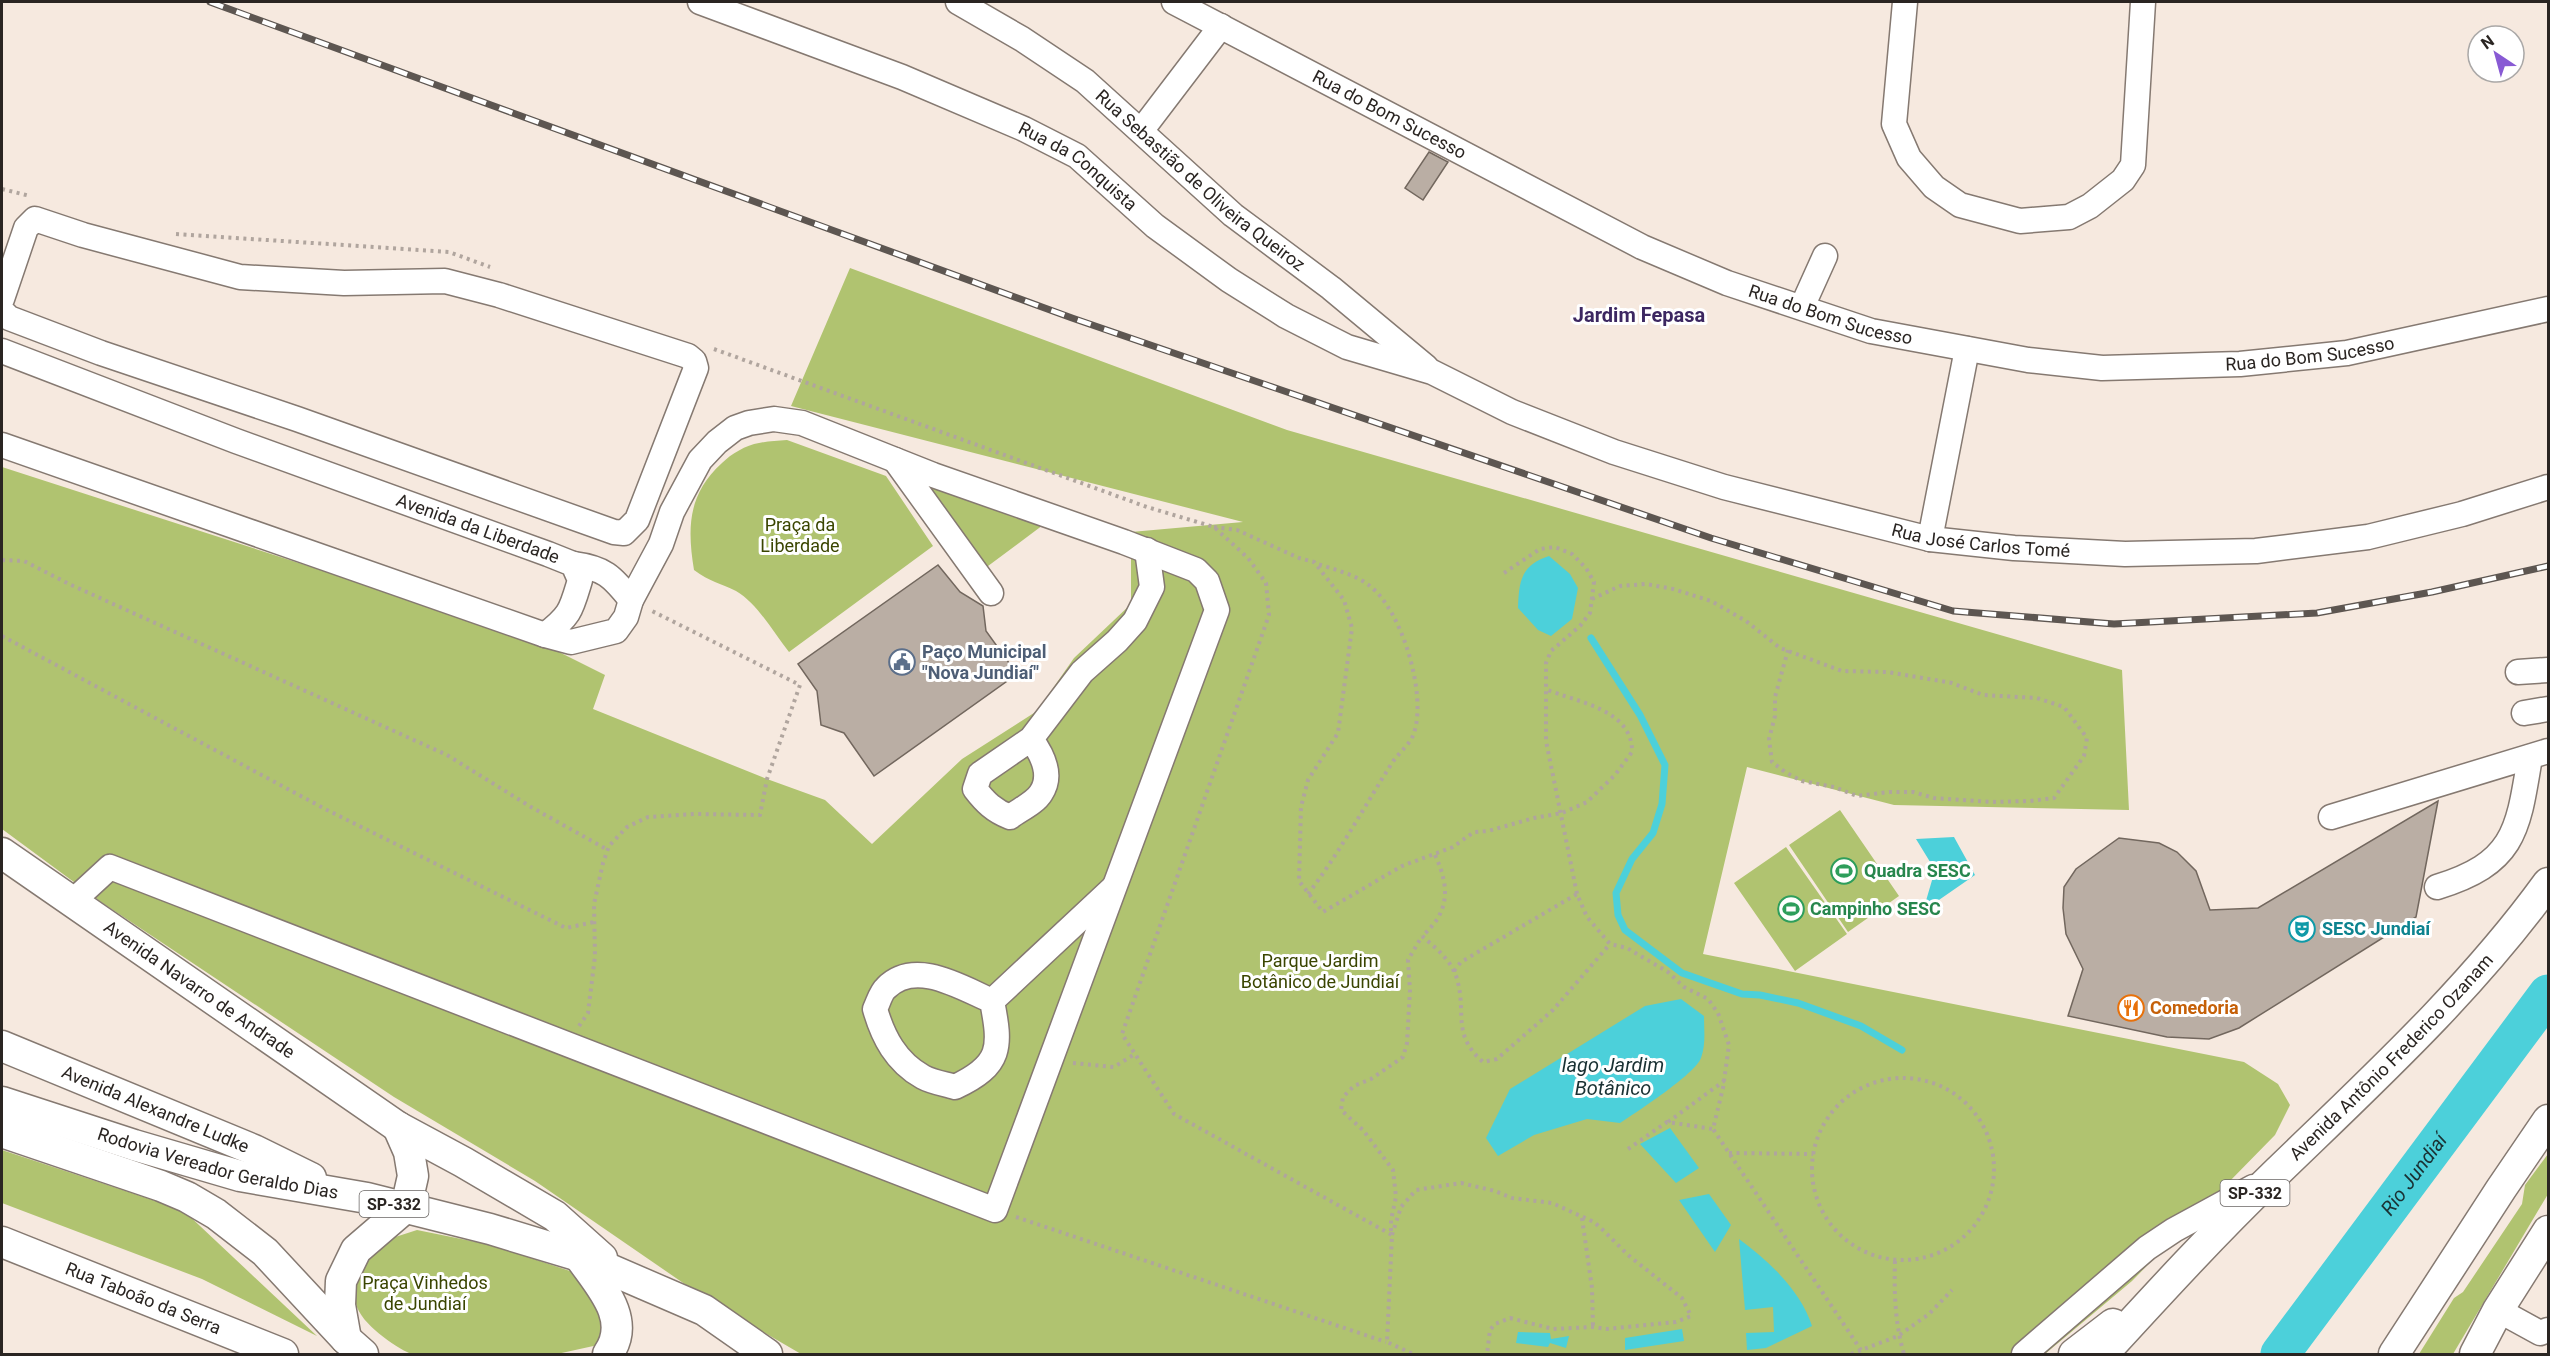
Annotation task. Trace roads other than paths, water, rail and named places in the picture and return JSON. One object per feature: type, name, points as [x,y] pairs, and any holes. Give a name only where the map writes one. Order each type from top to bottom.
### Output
[{"type":"main road","name":"Avenida Navarro de Andrade","points":[[2,853],[398,1127],[555,1216],[615,1270]]},
{"type":"main road","name":"Avenida Antônio Frederico Ozanam","points":[[2103,1354],[2193,1256],[2271,1177],[2415,1038],[2498,947],[2548,883]]},
{"type":"main road","name":"Avenida Alexandre Ludke","points":[[2,1046],[254,1150],[341,1192]]},
{"type":"main road","name":"Rodovia Vereador Geraldo Dias","points":[[2,1102],[134,1145],[240,1176],[341,1192],[406,1207],[490,1228],[579,1256],[704,1310],[767,1354]]},
{"type":"main road","points":[[2394,1354],[2548,1120]]},
{"type":"main road","points":[[355,1347],[340,1305],[341,1281],[356,1250],[406,1207],[413,1176],[409,1152],[398,1127]]},
{"type":"main road","name":"Rodovia Vereador Geraldo Dias","points":[[2,1132],[188,1197],[216,1214],[265,1252],[355,1347]]},
{"type":"main road","points":[[2475,1354],[2498,1310],[2547,1234]]},
{"type":"main road","name":"Rua Taboão da Serra","points":[[2,1242],[283,1354]]},
{"type":"main road","points":[[579,1256],[615,1310],[618,1326],[615,1344],[608,1354]]},
{"type":"main road","points":[[2074,1354],[2193,1256]]},
{"type":"street","name":"Rua da Conquista","points":[[700,2],[902,77],[1024,129],[1077,156],[1155,226],[1230,280],[1286,316],[1347,348],[1432,372]]},
{"type":"street","name":"Rua Sebastião de Oliveira Queiroz","points":[[958,2],[1022,39],[1084,81],[1233,215],[1331,288],[1432,372]]},
{"type":"street","name":"Rua do Bom Sucesso","points":[[1174,2],[1642,247],[1727,283],[1871,331],[2028,360],[2102,368],[2240,364],[2347,353],[2548,309]]},
{"type":"street","points":[[1905,2],[1894,124],[1910,158],[1934,187],[1960,205],[2020,221],[2069,218],[2090,206],[2123,180],[2133,165],[2143,2]]},
{"type":"street","points":[[1141,131],[1221,26]]},
{"type":"street","points":[[2,299],[26,228],[35,219],[83,235],[240,277],[344,283],[445,281],[499,295],[688,356],[694,361],[696,368],[637,520],[624,533],[595,526],[253,404],[90,349],[9,318],[2,311]]},
{"type":"street","points":[[1802,307],[1825,256]]},
{"type":"street","points":[[1930,539],[1967,349]]},
{"type":"street","name":"Avenida da Liberdade","points":[[2,351],[236,441],[573,564],[580,580],[572,606],[564,621],[545,635]]},
{"type":"street","name":"Rua José Carlos Tomé","points":[[1432,372],[1512,412],[1614,452],[1724,487],[1930,539],[2014,548],[2126,554],[2256,551],[2367,537],[2462,514],[2548,487]]},
{"type":"street","points":[[236,441],[253,404]]},
{"type":"street","points":[[2,446],[545,635],[572,642],[616,631],[626,617],[631,600],[661,544],[672,512],[700,460],[717,442],[735,428],[774,419],[802,423],[895,460],[1147,550],[1196,570],[1207,581],[1217,610],[995,1210],[110,867],[72,902]]},
{"type":"street","points":[[895,460],[991,593]]},
{"type":"street","points":[[605,572],[626,572],[646,561],[661,544]]},
{"type":"street","points":[[1031,739],[1082,672],[1117,641],[1135,621],[1152,588],[1147,550]]},
{"type":"street","points":[[573,564],[592,566],[605,572],[616,580],[631,600]]},
{"type":"street","points":[[2518,672],[2548,670]]},
{"type":"street","points":[[2524,713],[2548,709]]},
{"type":"street","points":[[2331,816],[2539,754]]},
{"type":"street","points":[[2437,887],[2463,879],[2488,864],[2514,835],[2539,754]]},
{"type":"street","points":[[992,1000],[1117,884]]},
{"type":"street","points":[[909,975],[939,978],[992,1000],[999,1036],[990,1063],[972,1079],[955,1087],[924,1078],[902,1062],[883,1035],[875,1009],[886,988],[909,975]]},
{"type":"street","points":[[2024,1354],[2147,1248],[2174,1230],[2271,1177]]},
{"type":"street","points":[[2498,1310],[2540,1333],[2548,1329]]},
{"type":"water","points":[[1549,556],[1570,574],[1578,588],[1572,619],[1551,636],[1538,630],[1518,608],[1523,575],[1532,564]]},
{"type":"water","points":[[1954,837],[1975,875],[1923,911],[1935,870],[1916,839]]},
{"type":"water","name":"lago Jardim Botânico","points":[[1681,999],[1704,1016],[1703,1053],[1688,1073],[1620,1123],[1587,1119],[1534,1135],[1498,1156],[1486,1138],[1510,1089],[1645,1006]]},
{"type":"water","points":[[1670,1128],[1699,1168],[1676,1183],[1640,1144]]},
{"type":"water","points":[[1709,1194],[1731,1225],[1715,1252],[1679,1200]]},
{"type":"water","points":[[1739,1239],[1783,1278],[1800,1301],[1812,1326],[1766,1348],[1747,1350],[1746,1333],[1774,1332],[1773,1307],[1745,1310]]},
{"type":"water","points":[[1682,1329],[1684,1341],[1625,1350],[1625,1338]]},
{"type":"water","points":[[1518,1332],[1550,1333],[1551,1339],[1569,1336],[1566,1348],[1550,1343],[1548,1347],[1516,1343]]},
{"type":"waterway","points":[[1591,638],[1640,715],[1665,765],[1662,804],[1653,833],[1632,859],[1616,893],[1618,915],[1625,930],[1682,973],[1742,994],[1760,995],[1798,1003],[1861,1026],[1902,1050]]},
{"type":"waterway","name":"Rio Jundiaí","points":[[2280,1354],[2548,994]]},
{"type":"railway","points":[[210,2],[1072,318],[1711,538],[1953,611],[2114,624],[2317,613],[2432,592],[2548,566]]},
{"type":"place","name":"Paço Municipal \"Nova Jundiaí\"","points":[[902,662]]},
{"type":"place","name":"Quadra SESC","points":[[1844,871]]},
{"type":"place","name":"Campinho SESC","points":[[1791,909]]},
{"type":"place","name":"SESC Jundiaí","points":[[2302,929]]},
{"type":"place","name":"Comedoria","points":[[2131,1008]]},
{"type":"district","name":"Jardim Fepasa","points":[[1639,315]]},
{"type":"park label","name":"Praça da Liberdade","points":[[800,535]]},
{"type":"park label","name":"Parque Jardim Botânico de Jundiaí","points":[[1320,971]]},
{"type":"park label","name":"Praça Vinhedos de Jundiaí","points":[[425,1293]]}]
